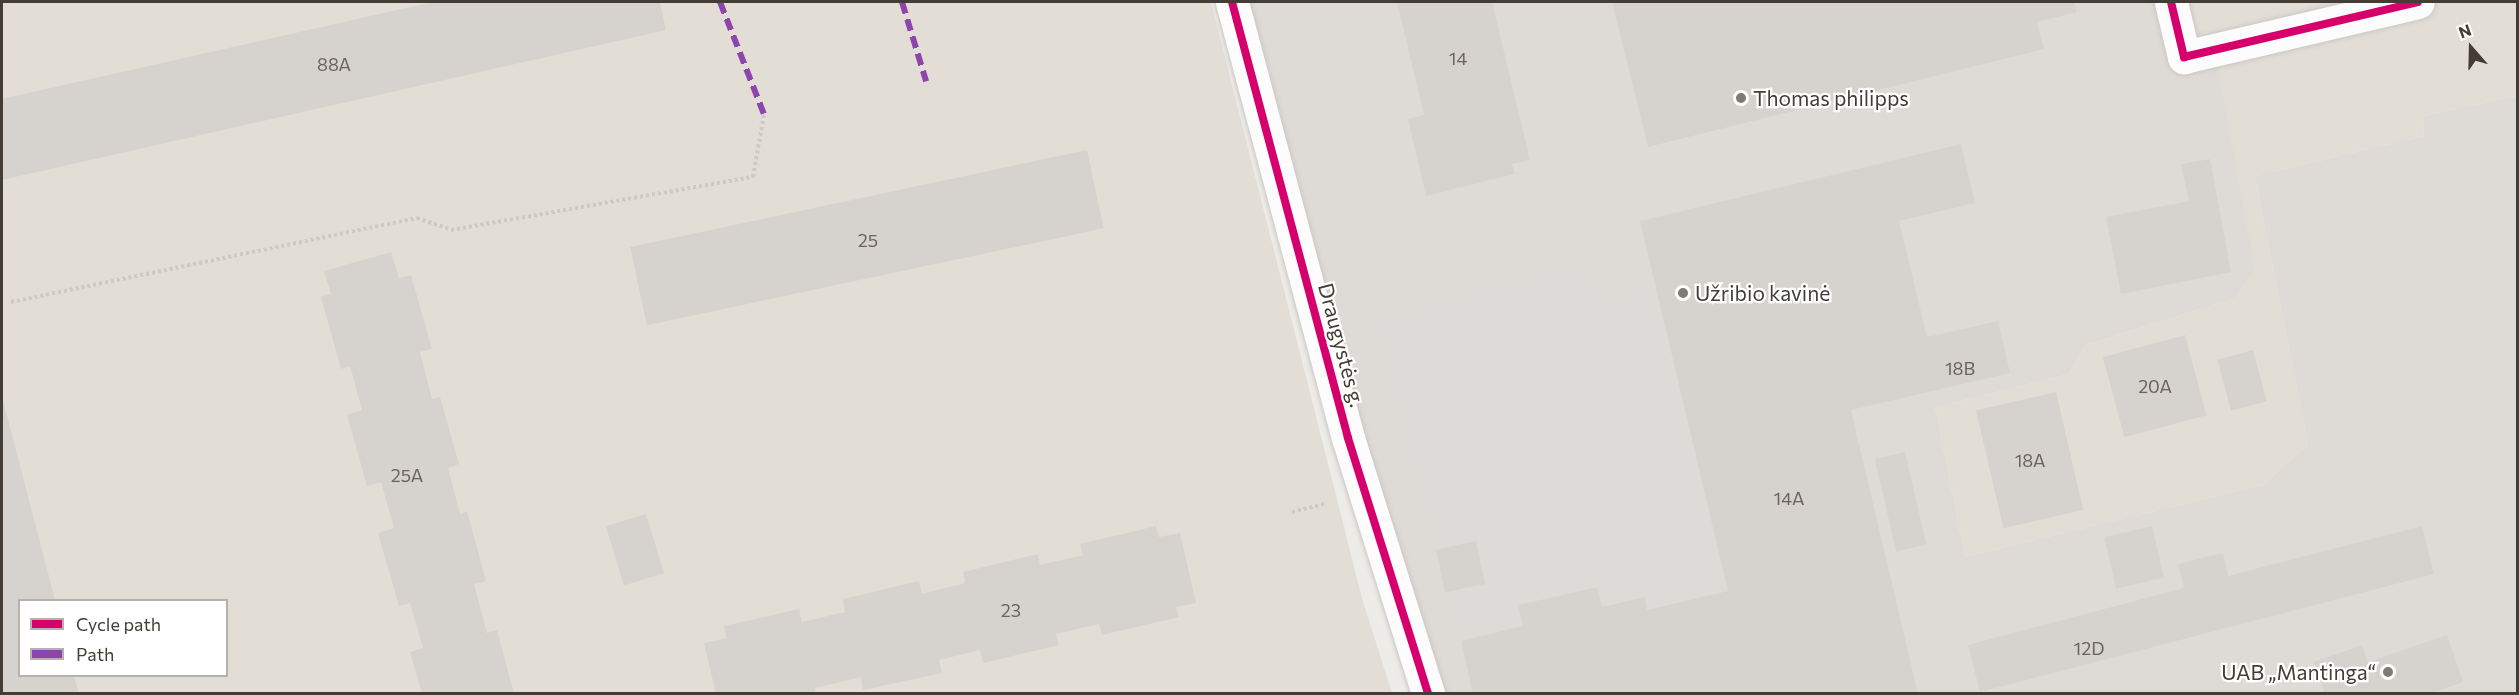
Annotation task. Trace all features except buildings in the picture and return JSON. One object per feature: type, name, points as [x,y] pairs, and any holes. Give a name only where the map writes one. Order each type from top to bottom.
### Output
[{"type":"street","name":"Draugystės g.","points":[[1232,2],[1347,438],[1428,693]]},
{"type":"street","points":[[2171,2],[2184,57],[2418,2]]},
{"type":"path","points":[[11,302],[417,218],[451,230],[753,177],[764,114]]},
{"type":"shaded area","points":[[2,2],[1211,2],[1362,598],[1392,693],[2,693]]},
{"type":"shaded area","points":[[1232,2],[2171,2],[2184,57],[2215,50],[2255,270],[2235,298],[2085,345],[2069,374],[1935,407],[1965,557],[2263,485],[2308,445],[2255,176],[2424,136],[2423,116],[2517,96],[2517,693],[1428,693]]},
{"type":"shaded area","points":[[2171,2],[2517,2],[2517,96],[2423,116],[2424,136],[2255,176],[2308,445],[2263,485],[1965,557],[1935,407],[2069,374],[2085,345],[2235,298]]},
{"type":"shaded area","points":[[1589,257],[1600,298],[1655,285],[1728,591],[1647,610],[1644,597],[1602,607],[1596,587],[1518,605],[1523,626],[1461,641],[1446,593],[1485,584],[1476,541],[1436,550],[1373,320]]},
{"type":"marked path","points":[[720,2],[764,114]]},
{"type":"marked path","points":[[902,2],[926,81]]},
{"type":"cycle path","points":[[1232,2],[1348,438],[1428,694]]},
{"type":"cycle path","points":[[2171,2],[2184,57],[2418,2]]},
{"type":"place","name":"Thomas philipps","points":[[1741,98]]},
{"type":"place","name":"Užribio kavinė","points":[[1683,293]]},
{"type":"place","name":"UAB „Mantinga“","points":[[2388,672]]}]
